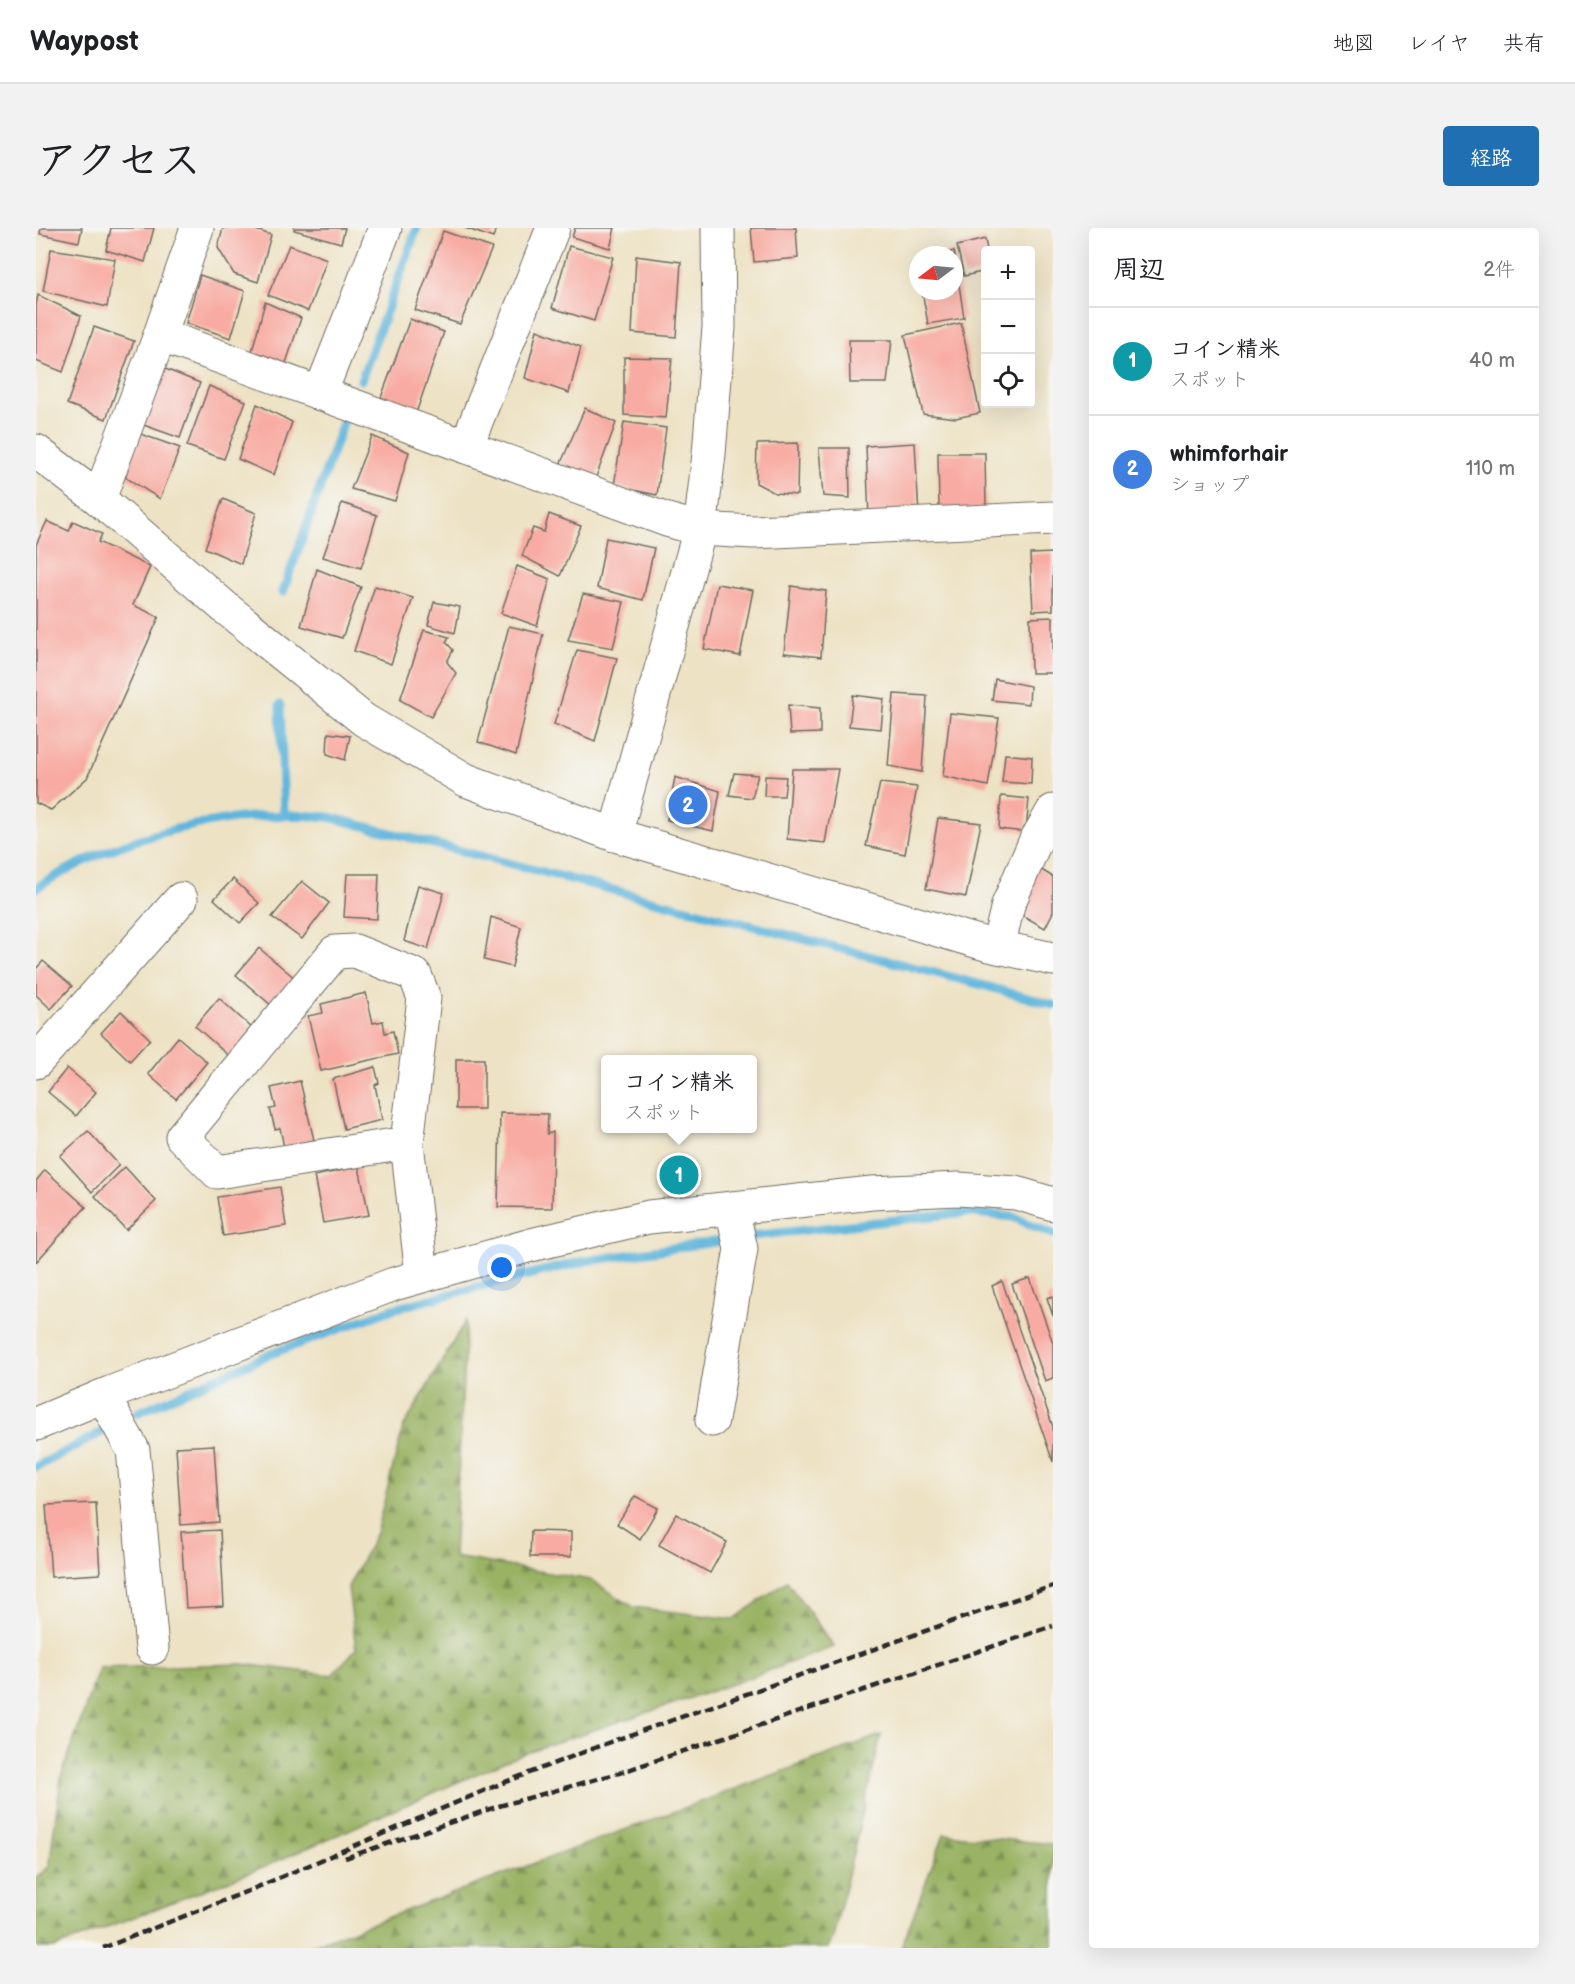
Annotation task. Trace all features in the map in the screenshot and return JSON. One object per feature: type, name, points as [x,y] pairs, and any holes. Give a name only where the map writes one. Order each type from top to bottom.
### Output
[{"type":"street","points":[[99,499],[197,228]]},
{"type":"street","points":[[320,394],[386,228]]},
{"type":"street","points":[[466,447],[553,228]]},
{"type":"street","points":[[615,835],[700,529],[709,454],[718,327],[718,228]]},
{"type":"street","points":[[160,335],[667,520],[700,529],[753,532],[1053,518]]},
{"type":"street","points":[[36,451],[99,499],[228,610],[364,720],[466,780],[615,835],[998,947],[1053,959]]},
{"type":"street","points":[[998,947],[1008,905],[1035,842],[1053,811]]},
{"type":"street","points":[[36,1062],[181,899]]},
{"type":"street","points":[[407,1143],[217,1172],[182,1137],[335,952],[355,951],[415,975],[424,998],[407,1143],[422,1275]]},
{"type":"street","points":[[36,1424],[422,1275],[531,1245],[649,1217],[873,1193],[958,1189],[1016,1193],[1053,1204]]},
{"type":"street","points":[[712,1420],[741,1249],[732,1208]]},
{"type":"street","points":[[104,1396],[134,1450],[152,1648]]},
{"type":"green space","points":[[466,1320],[454,1557],[591,1580],[633,1607],[734,1619],[787,1581],[834,1647],[721,1688],[527,1752],[266,1866],[54,1948],[36,1948],[36,1877],[49,1867],[61,1777],[99,1668],[242,1664],[332,1675],[356,1649],[348,1587],[376,1533],[403,1428]]},
{"type":"green space","points":[[881,1735],[833,1938],[828,1948],[305,1948]]},
{"type":"green space","points":[[944,1834],[1053,1844],[1053,1948],[901,1948]]},
{"type":"building","points":[[41,228],[82,228],[79,242],[40,234]]},
{"type":"building","points":[[111,228],[154,228],[145,262],[106,250]]},
{"type":"building","points":[[223,228],[250,228],[271,235],[258,282],[234,274],[218,248]]},
{"type":"building","points":[[294,228],[345,228],[341,243],[294,230]]},
{"type":"building","points":[[465,228],[496,228],[493,238]]},
{"type":"building","points":[[575,228],[615,228],[610,248],[572,237]]},
{"type":"building","points":[[751,228],[796,228],[798,258],[754,262]]},
{"type":"building","points":[[443,231],[492,248],[460,324],[415,310]]},
{"type":"building","points":[[985,239],[986,246],[981,246],[981,272],[964,276],[963,246],[957,246]]},
{"type":"building","points":[[289,245],[327,259],[308,311],[268,295]]},
{"type":"building","points":[[569,246],[613,257],[594,321],[552,308]]},
{"type":"building","points":[[51,249],[115,259],[107,307],[43,291]]},
{"type":"building","points":[[636,256],[681,262],[676,337],[632,333]]},
{"type":"building","points":[[200,275],[245,291],[231,338],[186,323]]},
{"type":"building","points":[[38,295],[81,316],[63,372],[36,361]]},
{"type":"building","points":[[924,300],[961,300],[964,318],[928,324]]},
{"type":"building","points":[[265,302],[301,318],[285,366],[252,351]]},
{"type":"building","points":[[410,319],[444,332],[415,416],[379,403]]},
{"type":"building","points":[[961,323],[980,413],[956,418],[923,414],[905,335]]},
{"type":"building","points":[[94,327],[134,341],[106,419],[67,404]]},
{"type":"building","points":[[537,330],[581,347],[569,393],[525,378]]},
{"type":"building","points":[[849,340],[892,340],[887,383],[850,383]]},
{"type":"building","points":[[624,357],[672,358],[666,418],[624,415]]},
{"type":"building","points":[[158,366],[200,383],[180,438],[138,423]]},
{"type":"building","points":[[209,386],[246,401],[224,459],[187,446]]},
{"type":"building","points":[[257,404],[292,422],[274,475],[238,459]]},
{"type":"building","points":[[585,408],[616,423],[595,480],[560,465]]},
{"type":"building","points":[[624,422],[666,428],[657,495],[614,486]]},
{"type":"building","points":[[138,433],[180,448],[160,499],[125,477]]},
{"type":"building","points":[[372,436],[409,452],[395,501],[351,489]]},
{"type":"building","points":[[798,443],[797,495],[775,493],[756,483],[757,444]]},
{"type":"building","points":[[915,443],[919,516],[869,518],[866,446]]},
{"type":"building","points":[[819,448],[849,448],[850,498],[823,496]]},
{"type":"building","points":[[938,453],[985,453],[986,509],[939,509]]},
{"type":"building","points":[[223,499],[256,513],[241,564],[205,548]]},
{"type":"building","points":[[342,503],[377,515],[361,568],[323,557]]},
{"type":"building","points":[[549,514],[581,526],[560,576],[522,556],[533,528],[544,532]]},
{"type":"building","points":[[47,521],[69,531],[73,521],[102,534],[98,542],[150,567],[133,605],[159,617],[87,778],[51,810],[36,803],[36,545]]},
{"type":"building","points":[[606,538],[654,548],[643,600],[597,588]]},
{"type":"building","points":[[1053,553],[1053,610],[1033,611],[1030,554]]},
{"type":"building","points":[[517,566],[550,579],[537,626],[501,613]]},
{"type":"building","points":[[317,569],[361,587],[342,638],[301,626]]},
{"type":"building","points":[[717,584],[753,590],[740,656],[704,649]]},
{"type":"building","points":[[375,586],[413,598],[391,664],[354,651]]},
{"type":"building","points":[[791,586],[826,591],[821,657],[784,653]]},
{"type":"building","points":[[583,594],[624,602],[613,648],[568,640]]},
{"type":"building","points":[[434,602],[460,607],[455,633],[428,625]]},
{"type":"building","points":[[1053,617],[1053,673],[1031,673],[1030,618]]},
{"type":"building","points":[[509,626],[543,634],[516,755],[478,742]]},
{"type":"building","points":[[424,630],[449,637],[446,642],[453,650],[447,662],[456,673],[431,717],[400,700]]},
{"type":"building","points":[[577,650],[617,658],[595,741],[554,724]]},
{"type":"building","points":[[995,679],[1030,686],[1029,704],[992,700]]},
{"type":"building","points":[[894,694],[927,696],[922,772],[888,766]]},
{"type":"building","points":[[853,695],[884,699],[881,729],[849,726]]},
{"type":"building","points":[[788,705],[820,708],[820,733],[790,734]]},
{"type":"building","points":[[950,713],[999,718],[988,786],[943,776]]},
{"type":"building","points":[[328,733],[350,736],[345,760],[327,754]]},
{"type":"building","points":[[1005,754],[1032,757],[1031,784],[1002,782]]},
{"type":"building","points":[[792,769],[838,769],[825,843],[787,839]]},
{"type":"building","points":[[734,773],[758,775],[752,798],[729,795]]},
{"type":"building","points":[[765,776],[786,777],[784,796],[764,796]]},
{"type":"building","points":[[675,777],[720,791],[713,831],[667,820]]},
{"type":"building","points":[[880,783],[917,787],[905,854],[866,846]]},
{"type":"building","points":[[1001,796],[1029,799],[1026,832],[999,829]]},
{"type":"building","points":[[938,818],[981,823],[966,897],[926,889]]},
{"type":"building","points":[[1035,866],[1053,877],[1053,912],[1045,928],[1016,912]]},
{"type":"building","points":[[347,874],[379,874],[377,919],[344,917]]},
{"type":"building","points":[[233,879],[259,903],[240,923],[214,899]]},
{"type":"building","points":[[302,881],[329,903],[302,939],[272,917]]},
{"type":"building","points":[[418,885],[444,893],[428,949],[404,941]]},
{"type":"building","points":[[491,917],[521,927],[512,967],[484,960]]},
{"type":"building","points":[[259,948],[296,979],[272,1006],[236,975]]},
{"type":"building","points":[[43,961],[72,986],[51,1009],[36,995],[36,969]]},
{"type":"building","points":[[366,993],[373,1023],[383,1021],[385,1033],[393,1031],[398,1054],[321,1071],[308,1016],[323,1013],[321,1004]]},
{"type":"building","points":[[219,998],[254,1030],[230,1057],[195,1026]]},
{"type":"building","points":[[121,1011],[150,1039],[130,1061],[101,1033]]},
{"type":"building","points":[[178,1037],[207,1062],[176,1099],[148,1074]]},
{"type":"building","points":[[456,1059],[484,1059],[484,1109],[456,1109]]},
{"type":"building","points":[[375,1067],[379,1083],[375,1085],[382,1120],[344,1129],[333,1079]]},
{"type":"building","points":[[67,1068],[96,1092],[76,1116],[48,1092]]},
{"type":"building","points":[[300,1081],[314,1140],[284,1147],[280,1128],[275,1129],[270,1109],[276,1108],[271,1088]]},
{"type":"building","points":[[500,1113],[548,1114],[547,1134],[553,1132],[552,1208],[498,1207]]},
{"type":"building","points":[[88,1131],[119,1165],[92,1192],[60,1156]]},
{"type":"building","points":[[125,1167],[156,1201],[126,1230],[95,1196]]},
{"type":"building","points":[[359,1167],[369,1215],[323,1223],[314,1176]]},
{"type":"building","points":[[45,1170],[86,1207],[36,1262],[36,1181]]},
{"type":"building","points":[[672,1171],[687,1171],[686,1179],[672,1179]]},
{"type":"building","points":[[280,1187],[286,1226],[223,1236],[217,1197]]},
{"type":"building","points":[[1030,1278],[1053,1343],[1053,1378],[1045,1381],[1012,1284]]},
{"type":"building","points":[[1002,1281],[1053,1427],[1053,1462],[992,1286]]},
{"type":"building","points":[[1053,1296],[1053,1316],[1047,1298]]},
{"type":"building","points":[[214,1445],[219,1522],[181,1525],[176,1447]]},
{"type":"building","points":[[635,1496],[658,1508],[640,1539],[617,1524]]},
{"type":"building","points":[[96,1503],[100,1574],[51,1577],[46,1505]]},
{"type":"building","points":[[676,1514],[727,1542],[710,1573],[659,1545]]},
{"type":"building","points":[[220,1530],[224,1606],[186,1608],[181,1532]]},
{"type":"building","points":[[531,1531],[571,1532],[571,1557],[530,1557]]},
{"type":"waterway","points":[[361,380],[417,228]]},
{"type":"waterway","points":[[283,592],[343,423]]},
{"type":"waterway","points":[[280,705],[284,815]]},
{"type":"waterway","points":[[36,888],[103,853],[140,839],[177,829],[215,821],[253,817],[291,815],[329,817],[1053,1005]]},
{"type":"waterway","points":[[751,1236],[967,1212],[1013,1217],[1053,1234]]},
{"type":"waterway","points":[[137,1413],[273,1353],[393,1309],[586,1261],[727,1240]]},
{"type":"waterway","points":[[36,1467],[104,1431]]},
{"type":"railway","points":[[103,1948],[248,1891],[500,1784],[610,1742],[1053,1586]]},
{"type":"railway","points":[[345,1858],[499,1806],[619,1773],[1053,1626]]},
{"type":"place","name":"whimforhair","points":[[688,805]]},
{"type":"place","name":"コイン精米","points":[[679,1175]]}]
